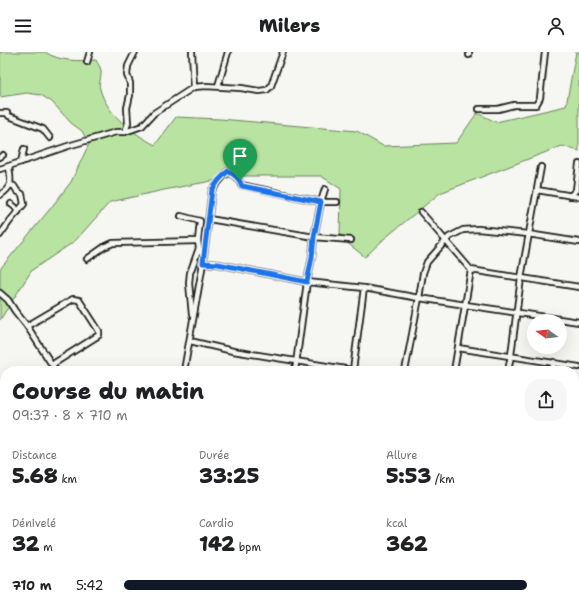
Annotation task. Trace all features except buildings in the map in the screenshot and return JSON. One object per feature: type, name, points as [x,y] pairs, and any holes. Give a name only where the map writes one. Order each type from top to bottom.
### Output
[{"type":"street","points":[[87,62],[90,52]]},
{"type":"street","points":[[125,132],[128,123],[127,108],[130,95],[130,83],[127,75],[128,66],[135,52]]},
{"type":"street","points":[[192,52],[194,88]]},
{"type":"street","points":[[218,86],[228,52]]},
{"type":"street","points":[[0,169],[85,141],[116,132],[125,132],[142,126],[154,113],[194,88],[200,86],[218,86],[259,91],[267,90],[271,86],[275,77],[282,52]]},
{"type":"street","points":[[480,109],[498,109],[514,105],[536,105],[540,98],[545,52]]},
{"type":"street","points":[[0,113],[7,112],[9,116],[16,120],[43,129],[50,138]]},
{"type":"street","points":[[21,162],[24,149]]},
{"type":"street","points":[[570,196],[576,190],[579,164]]},
{"type":"street","points":[[0,195],[7,191],[10,185],[9,167]]},
{"type":"street","points":[[509,366],[528,234],[541,167]]},
{"type":"street","points":[[185,366],[203,263],[212,190],[219,180],[228,171],[240,180],[242,186],[321,202],[337,202]]},
{"type":"street","points":[[0,235],[25,201],[22,194],[17,191],[14,186],[10,185]]},
{"type":"street","points":[[296,366],[314,237],[325,189]]},
{"type":"street","points":[[537,190],[579,197]]},
{"type":"street","points":[[11,204],[18,212]]},
{"type":"street","points":[[421,212],[471,270],[579,287]]},
{"type":"street","points":[[181,216],[200,221],[198,248],[190,273],[189,283],[192,316],[190,341]]},
{"type":"street","points":[[209,219],[314,237],[351,240]]},
{"type":"street","points":[[406,366],[420,298],[423,273],[427,262],[449,237],[463,230],[478,229],[528,234],[579,242]]},
{"type":"street","points":[[87,258],[113,243],[198,241]]},
{"type":"street","points":[[198,248],[203,256],[203,263]]},
{"type":"street","points":[[203,263],[218,264],[307,282],[364,288],[465,306],[579,322]]},
{"type":"street","points":[[455,366],[471,270]]},
{"type":"street","points":[[356,366],[364,288]]},
{"type":"street","points":[[0,293],[8,300],[53,364],[99,335],[99,331],[79,300],[73,298],[27,326]]},
{"type":"street","points":[[190,341],[233,351],[322,366]]},
{"type":"street","points":[[458,348],[511,355],[574,366]]},
{"type":"street","points":[[553,366],[554,362]]},
{"type":"green space","points":[[0,52],[45,52],[57,58],[63,59],[76,61],[96,60],[101,70],[99,84],[100,89],[108,107],[130,129],[155,145],[176,117],[220,119],[357,131],[383,146],[456,143],[477,113],[496,122],[566,106],[576,52],[579,52],[579,151],[562,146],[440,193],[385,238],[365,257],[340,237],[341,189],[321,176],[238,176],[110,202],[75,241],[32,270],[0,320],[0,269],[71,182],[89,144],[82,131],[71,123],[52,102],[41,95],[27,93],[0,97]]},
{"type":"route","points":[[228,171],[240,180],[242,186],[321,202],[307,282],[218,264],[203,263],[212,190],[228,171]]}]
